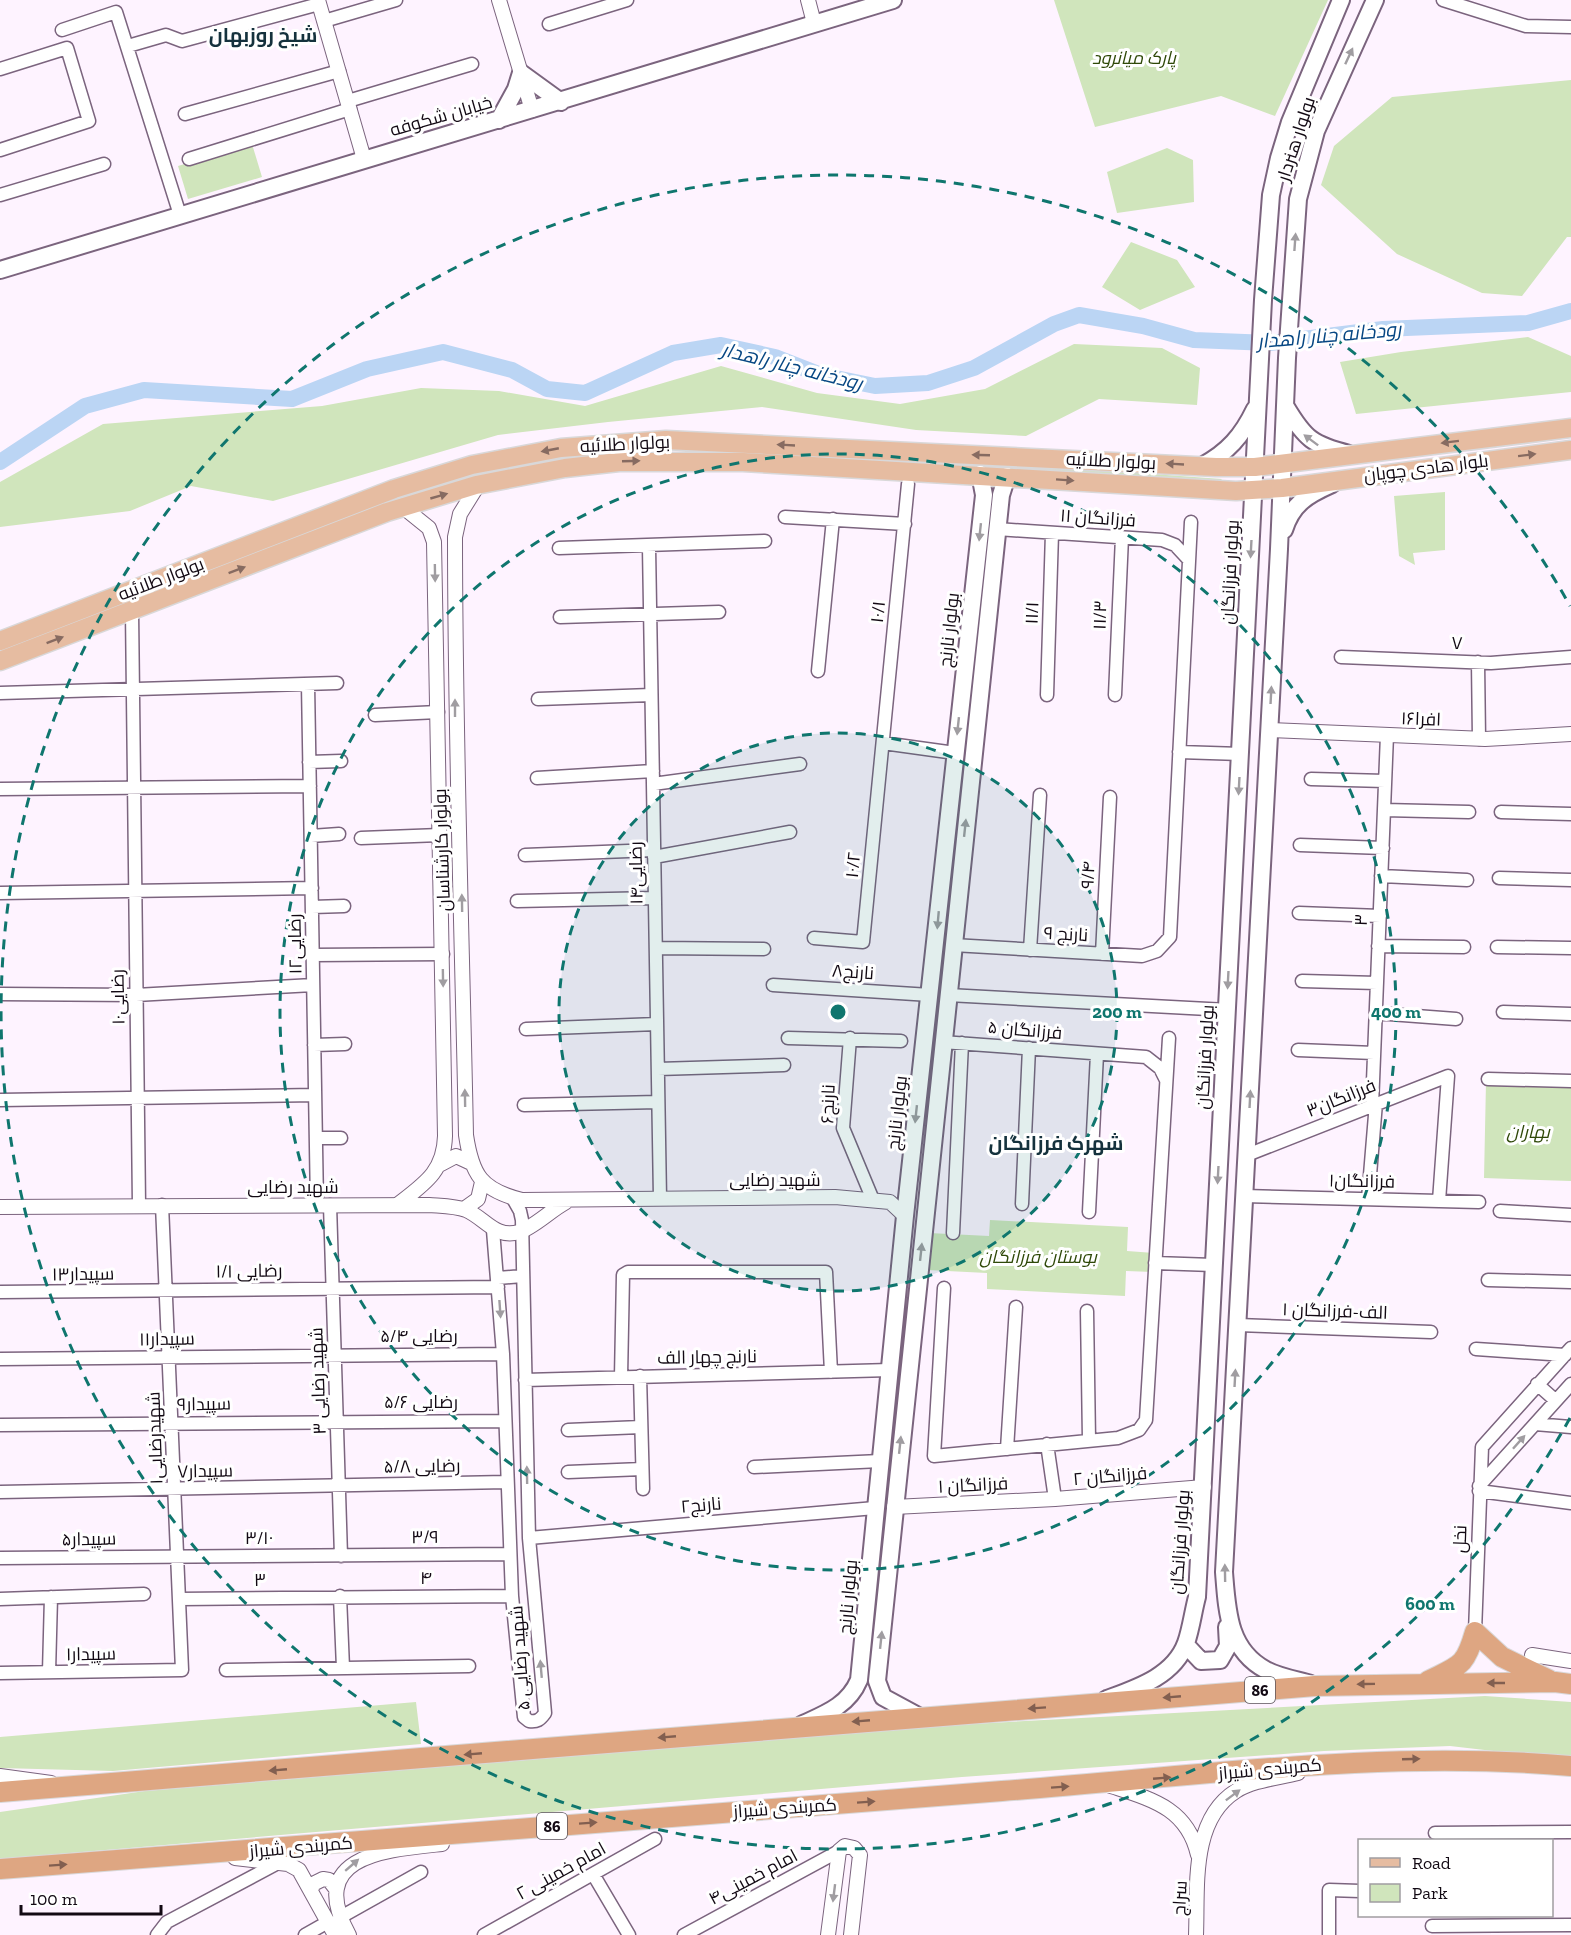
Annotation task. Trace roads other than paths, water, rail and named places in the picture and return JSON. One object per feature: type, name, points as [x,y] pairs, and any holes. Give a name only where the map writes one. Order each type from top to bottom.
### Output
[{"type":"highway","points":[[1425,1683],[1458,1665],[1469,1655],[1475,1632],[1502,1657],[1563,1683]]},
{"type":"highway","name":"86","points":[[0,1792],[920,1716],[1315,1686],[1563,1683]]},
{"type":"highway","name":"کمربندی شیراز","points":[[0,1869],[1104,1784],[1353,1762],[1436,1758],[1571,1766]]},
{"type":"main road","name":"خیابان شکوفه","points":[[0,268],[561,102],[893,0]]},
{"type":"main road","name":"بولوار هنردار","points":[[1260,359],[1271,195],[1279,158],[1290,122],[1341,0]]},
{"type":"main road","name":"بولوار هنردار","points":[[1286,407],[1290,300],[1298,199],[1306,165],[1329,99],[1375,0]]},
{"type":"main road","points":[[499,120],[516,89],[520,73],[561,102]]},
{"type":"main road","name":"بولوار فرزانگان","points":[[1095,1704],[1156,1679],[1172,1665],[1186,1645],[1197,1597],[1260,359]]},
{"type":"main road","points":[[1216,490],[1221,488],[1226,478],[1224,473],[1209,467],[1234,444],[1258,403]]},
{"type":"main road","points":[[1186,1645],[1201,1661],[1220,1660],[1228,1646],[1224,1572],[1286,407]]},
{"type":"main road","points":[[1286,407],[1305,436],[1320,447],[1350,454]]},
{"type":"main road","points":[[1257,427],[1261,433],[1275,435],[1285,426]]},
{"type":"main road","name":"بلوار هادی چوپان","points":[[1283,465],[1350,454],[1571,428]]},
{"type":"main road","name":"بولوار طلائیه","points":[[0,641],[394,489],[472,465],[561,448],[666,440],[1209,467],[1283,465]]},
{"type":"main road","points":[[743,462],[745,443]]},
{"type":"main road","name":"بلوار هادی چوپان","points":[[1282,488],[1571,450]]},
{"type":"main road","points":[[1313,483],[1305,474],[1308,463],[1314,460]]},
{"type":"main road","name":"بولوار طلائیه","points":[[0,661],[403,507],[478,485],[565,468],[620,462],[743,462],[980,474],[1216,490],[1282,488]]},
{"type":"main road","name":"بولوار نارنج","points":[[800,1726],[842,1704],[853,1694],[859,1680],[905,1216],[984,495],[980,474]]},
{"type":"main road","name":"بولوار نارنج","points":[[877,1681],[961,863],[1001,495],[1007,476]]},
{"type":"main road","points":[[1279,549],[1288,516],[1298,502],[1343,479]]},
{"type":"main road","points":[[984,495],[992,489],[1001,495]]},
{"type":"main road","points":[[1252,520],[1255,514],[1266,508],[1272,510],[1280,519]]},
{"type":"main road","points":[[943,861],[961,863]]},
{"type":"main road","points":[[1234,883],[1261,884]]},
{"type":"main road","points":[[1227,1615],[1236,1643],[1248,1657],[1266,1671],[1315,1686]]},
{"type":"main road","points":[[859,1680],[865,1687],[870,1688],[877,1681],[884,1697],[920,1716]]},
{"type":"street","points":[[324,21],[396,0]]},
{"type":"street","points":[[499,0],[532,110]]},
{"type":"street","points":[[549,24],[627,0]]},
{"type":"street","points":[[808,0],[814,23]]},
{"type":"street","points":[[1443,0],[1526,26],[1571,27]]},
{"type":"street","points":[[128,46],[166,35],[182,41],[318,2],[364,159]]},
{"type":"street","points":[[62,30],[116,12],[180,215]]},
{"type":"street","points":[[0,69],[67,48],[89,121],[0,150]]},
{"type":"street","points":[[189,159],[472,64]]},
{"type":"street","points":[[184,114],[339,71]]},
{"type":"street","points":[[0,195],[104,164]]},
{"type":"street","name":"۱۰/۱","points":[[883,743],[908,484]]},
{"type":"street","name":"بولوار کارشناسان","points":[[478,485],[460,513],[455,535],[455,729],[461,869],[466,1135],[471,1163],[482,1182]]},
{"type":"street","points":[[403,507],[429,528],[434,541]]},
{"type":"street","points":[[785,517],[905,524]]},
{"type":"street","points":[[818,671],[833,519]]},
{"type":"street","points":[[1191,522],[1179,752],[1241,754]]},
{"type":"street","points":[[434,541],[438,531],[445,529],[455,535]]},
{"type":"street","name":"فرزانگان ۱۱","points":[[998,529],[1162,540],[1175,545],[1189,560]]},
{"type":"street","name":"۱۱/۱","points":[[1047,695],[1052,533]]},
{"type":"street","name":"۱۱/۳","points":[[1115,695],[1122,537]]},
{"type":"street","name":"بولوار کارشناسان","points":[[434,541],[443,954],[445,1136],[441,1164]]},
{"type":"street","points":[[558,548],[649,547],[765,541]]},
{"type":"street","name":"رضایی۱۴","points":[[649,547],[660,1198]]},
{"type":"street","name":"رضایی۱۰","points":[[132,610],[140,1205]]},
{"type":"street","points":[[560,617],[719,612]]},
{"type":"street","name":"۷","points":[[1341,657],[1478,662],[1571,657]]},
{"type":"street","points":[[1478,662],[1479,739]]},
{"type":"street","points":[[0,693],[337,683]]},
{"type":"street","name":"رضایی۱۲","points":[[308,684],[316,1138],[323,1205]]},
{"type":"street","points":[[538,699],[651,695]]},
{"type":"street","points":[[375,715],[438,712]]},
{"type":"street","name":"۱۶افرا","points":[[1270,730],[1479,739],[1571,734]]},
{"type":"street","name":"۳","points":[[1368,1198],[1387,735]]},
{"type":"street","points":[[883,743],[955,753]]},
{"type":"street","name":"۱۰/۲","points":[[814,938],[863,942],[883,743]]},
{"type":"street","name":"نارنج ۹","points":[[953,945],[1143,956],[1157,951],[1170,938],[1179,752]]},
{"type":"street","points":[[309,762],[341,761]]},
{"type":"street","points":[[653,784],[800,764]]},
{"type":"street","points":[[537,778],[652,771]]},
{"type":"street","points":[[1311,779],[1385,781]]},
{"type":"street","points":[[0,789],[310,786]]},
{"type":"street","points":[[1030,950],[1040,795]]},
{"type":"street","name":"۹/۴","points":[[1102,954],[1110,797]]},
{"type":"street","points":[[1384,810],[1468,812]]},
{"type":"street","points":[[1501,812],[1571,814]]},
{"type":"street","points":[[525,855],[654,853],[790,832]]},
{"type":"street","points":[[311,836],[339,834]]},
{"type":"street","points":[[361,838],[440,835]]},
{"type":"street","points":[[1300,845],[1383,848]]},
{"type":"street","points":[[1381,876],[1467,880]]},
{"type":"street","points":[[1499,878],[1571,880]]},
{"type":"street","points":[[0,893],[135,893],[312,888]]},
{"type":"street","points":[[517,901],[655,898]]},
{"type":"street","points":[[312,907],[344,906]]},
{"type":"street","points":[[1299,913],[1380,915]]},
{"type":"street","points":[[1378,946],[1464,947]]},
{"type":"street","points":[[1497,947],[1571,948]]},
{"type":"street","points":[[656,948],[764,949]]},
{"type":"street","points":[[313,955],[443,954]]},
{"type":"street","points":[[1302,981],[1377,983]]},
{"type":"street","points":[[0,994],[136,995],[313,985]]},
{"type":"street","name":"نارنج۸","points":[[773,985],[930,995]]},
{"type":"street","points":[[948,995],[1227,1010]]},
{"type":"street","points":[[1503,1012],[1571,1014]]},
{"type":"street","points":[[1376,1013],[1456,1019]]},
{"type":"street","points":[[526,1029],[657,1024]]},
{"type":"street","points":[[788,1038],[901,1041]]},
{"type":"street","name":"نارنج۶","points":[[850,1038],[843,1128],[873,1200]]},
{"type":"street","points":[[944,1287],[934,1456],[1132,1435],[1146,1420],[1169,1038]]},
{"type":"street","name":"فرزانگان ۵","points":[[942,1042],[1146,1057],[1160,1068],[1166,1080]]},
{"type":"street","points":[[953,1233],[962,1043]]},
{"type":"street","points":[[314,1046],[345,1044]]},
{"type":"street","points":[[1022,1204],[1029,1048]]},
{"type":"street","points":[[1298,1050],[1374,1053]]},
{"type":"street","points":[[1089,1212],[1097,1054]]},
{"type":"street","points":[[658,1069],[784,1065]]},
{"type":"street","name":"فرزانگان۳","points":[[1247,1155],[1448,1076],[1439,1201]]},
{"type":"street","points":[[1488,1079],[1571,1082]]},
{"type":"street","points":[[0,1100],[315,1095]]},
{"type":"street","points":[[524,1105],[658,1102]]},
{"type":"street","points":[[445,1136],[456,1144],[466,1135]]},
{"type":"street","points":[[316,1138],[341,1138]]},
{"type":"street","points":[[397,1205],[426,1182],[441,1164],[456,1156],[471,1163]]},
{"type":"street","points":[[426,1182],[424,1196],[429,1205]]},
{"type":"street","points":[[464,1209],[478,1199],[482,1182],[512,1197]]},
{"type":"street","name":"فرزانگان۱","points":[[1245,1196],[1479,1202]]},
{"type":"street","name":"شهید رضایی","points":[[512,1197],[569,1201],[660,1198],[873,1200]]},
{"type":"street","name":"شهید رضایی ۵","points":[[493,1230],[503,1354],[512,1596],[524,1717],[534,1722],[541,1719],[544,1713],[529,1538],[522,1232],[520,1211],[512,1197]]},
{"type":"street","points":[[873,1200],[890,1202],[905,1216]]},
{"type":"street","name":"شهید رضایی","points":[[522,1232],[550,1210],[569,1201]]},
{"type":"street","name":"شهیدرضایی۱","points":[[162,1205],[182,1670]]},
{"type":"street","name":"شهید رضایی ۳","points":[[323,1205],[333,1287],[341,1556]]},
{"type":"street","name":"شهید رضایی","points":[[0,1207],[429,1205],[464,1209],[493,1230]]},
{"type":"street","points":[[1500,1211],[1571,1215]]},
{"type":"street","points":[[493,1230],[509,1234],[522,1232]]},
{"type":"street","points":[[1155,1263],[1213,1265]]},
{"type":"street","points":[[621,1377],[623,1275],[628,1272],[826,1272],[831,1372]]},
{"type":"street","name":"رضایی ۱/۱","points":[[166,1291],[498,1282],[522,1276]]},
{"type":"street","points":[[1488,1280],[1571,1282]]},
{"type":"street","name":"سپیدار۱۳","points":[[0,1292],[166,1291]]},
{"type":"street","points":[[1006,1449],[1016,1307]]},
{"type":"street","points":[[1087,1311],[1089,1440]]},
{"type":"street","name":"۱ الف-فرزانگان","points":[[1238,1326],[1431,1332]]},
{"type":"street","points":[[1476,1349],[1568,1351]]},
{"type":"street","points":[[1555,1400],[1537,1384],[1568,1351]]},
{"type":"street","name":"رضایی ۵/۴","points":[[335,1354],[503,1354]]},
{"type":"street","name":"سپیدار۱۱","points":[[0,1359],[335,1354]]},
{"type":"street","name":"نارنج چهار الف","points":[[525,1380],[890,1370]]},
{"type":"street","points":[[640,1376],[643,1489]]},
{"type":"street","name":"نخل","points":[[1475,1632],[1482,1447],[1537,1384]]},
{"type":"street","points":[[1479,1489],[1571,1384]]},
{"type":"street","name":"رضایی ۵/۶","points":[[337,1420],[506,1420]]},
{"type":"street","name":"سپیدار۹","points":[[0,1425],[337,1420]]},
{"type":"street","points":[[1535,1424],[1571,1427]]},
{"type":"street","points":[[568,1430],[641,1427]]},
{"type":"street","points":[[1047,1444],[1055,1499]]},
{"type":"street","points":[[754,1467],[880,1461]]},
{"type":"street","points":[[568,1472],[642,1469]]},
{"type":"street","name":"رضایی ۵/۸","points":[[339,1486],[507,1482]]},
{"type":"street","name":"سپیدار۷","points":[[0,1492],[339,1486]]},
{"type":"street","name":"فرزانگان ۲","points":[[1055,1499],[1204,1486]]},
{"type":"street","points":[[1479,1489],[1571,1503]]},
{"type":"street","name":"فرزانگان ۱","points":[[894,1507],[1055,1499]]},
{"type":"street","name":"نارنج۲","points":[[529,1538],[875,1508]]},
{"type":"street","name":"۳/۹","points":[[341,1556],[509,1554]]},
{"type":"street","name":"۳/۱۰","points":[[178,1556],[341,1556]]},
{"type":"street","name":"سپیدار۵","points":[[0,1558],[178,1556]]},
{"type":"street","points":[[0,1599],[144,1594]]},
{"type":"street","points":[[340,1596],[343,1668]]},
{"type":"street","name":"۳","points":[[180,1599],[340,1596]]},
{"type":"street","name":"۴","points":[[340,1596],[512,1596]]},
{"type":"street","points":[[49,1672],[51,1597]]},
{"type":"street","points":[[1532,1655],[1571,1661]]},
{"type":"street","points":[[226,1670],[469,1666]]},
{"type":"street","name":"سپیدار۱","points":[[0,1673],[182,1670]]},
{"type":"street","points":[[1200,1863],[1202,1842],[1211,1818],[1237,1790],[1280,1777],[1353,1762]]},
{"type":"street","points":[[0,1776],[24,1777],[71,1787]]},
{"type":"street","points":[[1104,1784],[1151,1800],[1170,1810],[1194,1837],[1200,1863]]},
{"type":"street","points":[[335,1935],[336,1889],[347,1869],[365,1856],[402,1848],[473,1841],[532,1827]]},
{"type":"street","points":[[1435,1831],[1571,1832]]},
{"type":"street","name":"امام خمینی ۲","points":[[484,1935],[655,1839]]},
{"type":"street","points":[[828,1935],[839,1851],[845,1846],[854,1848],[860,1855],[852,1935]]},
{"type":"street","name":"امام خمینی۴","points":[[684,1935],[839,1851]]},
{"type":"street","points":[[207,1854],[288,1864],[299,1870],[311,1891],[349,1935]]},
{"type":"street","points":[[157,1935],[167,1922],[278,1863]]},
{"type":"street","name":"سراج","points":[[1196,1935],[1200,1863]]},
{"type":"street","points":[[305,1935],[421,1872]]},
{"type":"street","points":[[593,1874],[629,1935]]},
{"type":"street","points":[[311,1891],[313,1884],[323,1879],[329,1880],[336,1889]]},
{"type":"street","points":[[1329,1935],[1329,1890],[1358,1891]]},
{"type":"street","points":[[1432,1926],[1571,1925]]},
{"type":"waterway","name":"رودخانه چنار راهدار","points":[[0,462],[85,406],[144,390],[292,399],[367,369],[443,352],[512,370],[547,389],[585,393],[673,353],[721,345],[775,357],[821,375],[875,386],[928,383],[974,368],[1054,324],[1079,315],[1143,326],[1194,340],[1270,343],[1383,329],[1528,323],[1571,311]]},
{"type":"district","name":"شیخ روزبهان","points":[[263,35]]},
{"type":"district","name":"شهرک فرزانگان","points":[[1056,1143]]},
{"type":"park label","name":"پارک میانرود","points":[[1134,58]]},
{"type":"park label","name":"بهاران","points":[[1528,1132]]},
{"type":"park label","name":"بوستان فرزانگان","points":[[1038,1257]]}]
